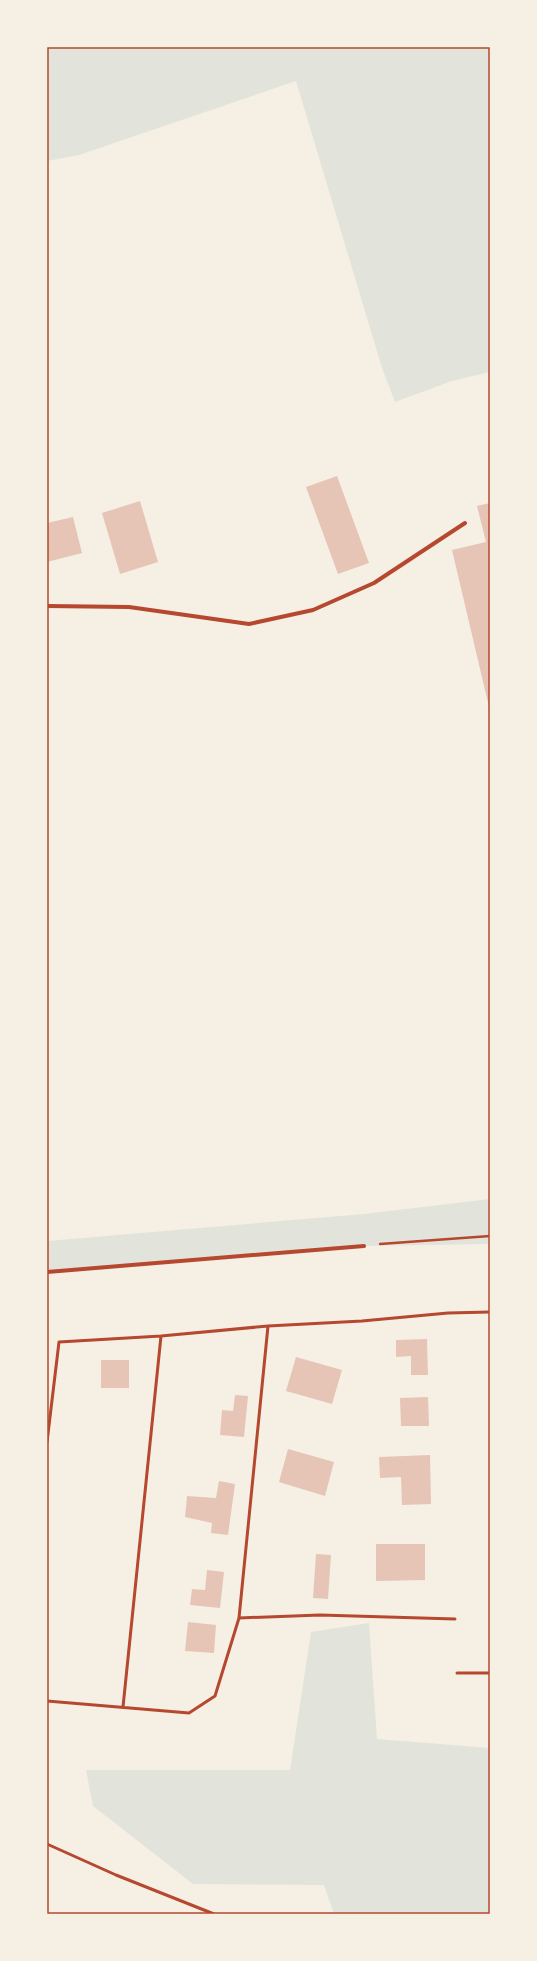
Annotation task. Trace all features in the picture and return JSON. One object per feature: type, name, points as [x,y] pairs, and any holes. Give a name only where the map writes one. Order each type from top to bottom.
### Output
[{"type":"street","points":[[47,606],[130,608],[250,624],[313,610],[374,583],[465,523]]},
{"type":"street","points":[[47,1272],[364,1246]]},
{"type":"lane","points":[[47,1442],[59,1342],[161,1336],[268,1326],[362,1321],[448,1313],[490,1312]]},
{"type":"lane","points":[[47,1701],[190,1713],[215,1696],[238,1618],[268,1326]]},
{"type":"lane","points":[[123,1707],[161,1336]]},
{"type":"lane","points":[[238,1618],[320,1615],[455,1619]]},
{"type":"lane","points":[[457,1673],[490,1673]]},
{"type":"lane","points":[[47,1844],[214,1914]]},
{"type":"path","points":[[364,1246],[490,1236]]},
{"type":"shaded area","points":[[47,47],[489,47],[490,372],[452,381],[395,402],[382,368],[296,81],[79,155],[47,161]]},
{"type":"shaded area","points":[[490,1199],[490,1244],[363,1246],[47,1272],[47,1241],[364,1214]]},
{"type":"shaded area","points":[[369,1623],[377,1739],[490,1748],[490,1914],[334,1914],[324,1885],[193,1884],[93,1806],[86,1770],[290,1770],[311,1632]]},
{"type":"building","points":[[337,476],[369,563],[338,574],[306,487]]},
{"type":"building","points":[[140,501],[158,562],[120,574],[102,513]]},
{"type":"building","points":[[490,503],[489,707],[452,550],[486,542],[477,506]]},
{"type":"building","points":[[73,517],[82,553],[47,562],[47,523]]},
{"type":"building","points":[[427,1339],[428,1375],[411,1375],[411,1356],[396,1357],[396,1340]]},
{"type":"building","points":[[296,1357],[342,1370],[332,1404],[286,1391]]},
{"type":"building","points":[[101,1360],[129,1360],[129,1388],[101,1388]]},
{"type":"building","points":[[235,1395],[248,1396],[244,1437],[220,1435],[222,1410],[233,1411]]},
{"type":"building","points":[[428,1397],[429,1426],[401,1426],[400,1398]]},
{"type":"building","points":[[288,1449],[334,1462],[325,1496],[279,1482]]},
{"type":"building","points":[[430,1455],[431,1504],[402,1505],[401,1477],[380,1478],[379,1457]]},
{"type":"building","points":[[219,1481],[235,1484],[228,1535],[211,1533],[212,1523],[185,1517],[187,1496],[216,1498]]},
{"type":"building","points":[[376,1544],[425,1544],[425,1580],[376,1581]]},
{"type":"building","points":[[316,1554],[331,1555],[328,1599],[313,1598]]},
{"type":"building","points":[[207,1570],[224,1572],[220,1608],[190,1605],[192,1589],[205,1590]]},
{"type":"building","points":[[188,1622],[216,1625],[214,1653],[185,1651]]}]
